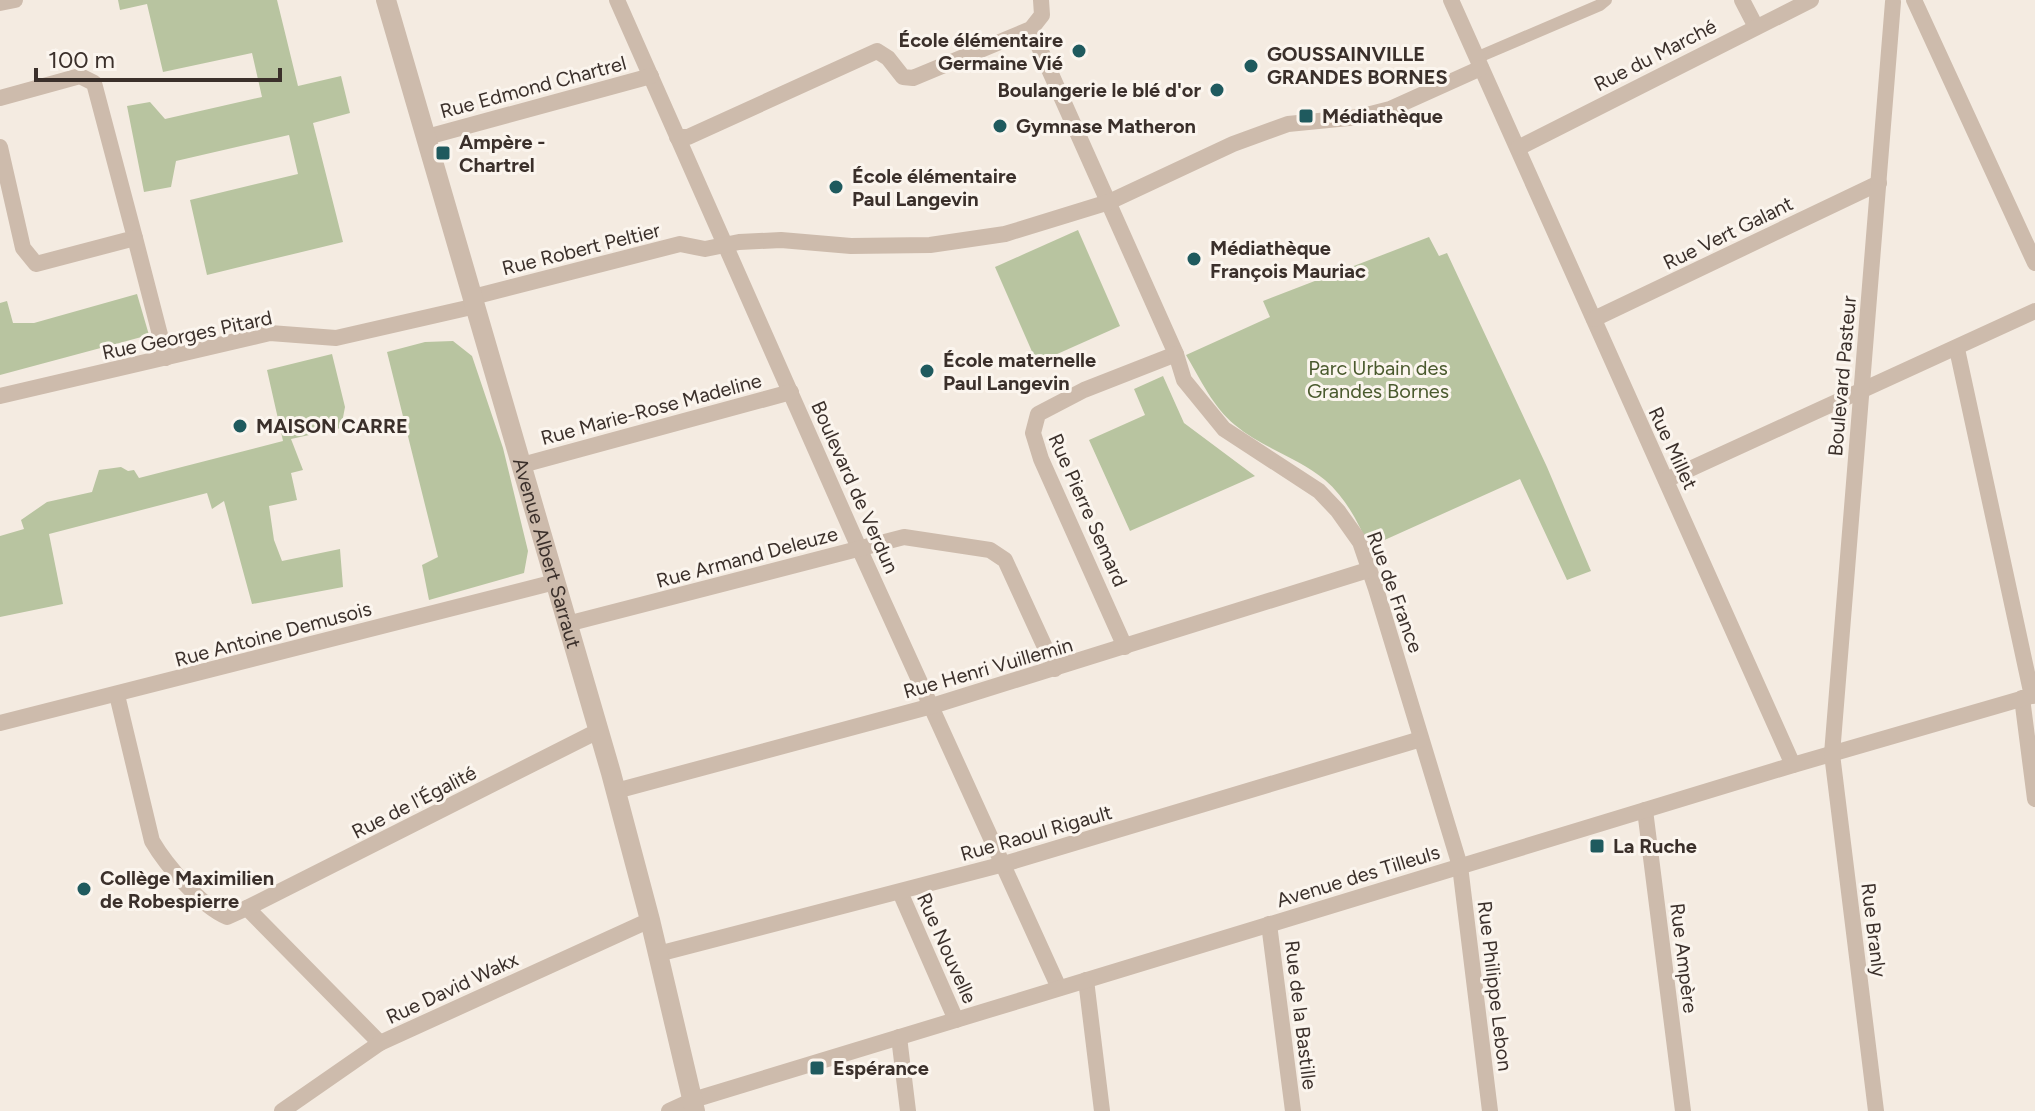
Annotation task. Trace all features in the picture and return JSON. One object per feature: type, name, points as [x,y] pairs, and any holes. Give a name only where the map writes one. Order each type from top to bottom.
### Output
[{"type":"street","points":[[0,3],[15,0]]},
{"type":"street","name":"Boulevard de Verdun","points":[[617,0],[859,548],[1059,988]]},
{"type":"street","points":[[677,137],[688,137],[877,51],[888,58],[903,77],[913,78],[1031,29],[1042,15],[1041,0]]},
{"type":"street","name":"Rue Millet","points":[[1451,0],[1793,765]]},
{"type":"street","points":[[1478,63],[1606,0]]},
{"type":"street","points":[[1742,0],[1756,27]]},
{"type":"street","name":"Rue du Marché","points":[[1518,148],[1811,0]]},
{"type":"street","points":[[1914,0],[2035,263]]},
{"type":"street","name":"Boulevard Pasteur","points":[[1832,754],[1893,1]]},
{"type":"street","name":"Avenue Albert Sarraut","points":[[391,2],[474,302],[616,791],[694,1106]]},
{"type":"street","points":[[1031,29],[1176,354]]},
{"type":"street","name":"Rue Robert Peltier","points":[[474,302],[680,244],[705,249],[739,242],[781,240],[851,246],[930,245],[1005,234],[1109,202],[1233,144],[1288,124],[1359,117],[1390,109],[1478,63]]},
{"type":"street","points":[[0,98],[80,76],[94,83],[166,358]]},
{"type":"street","name":"Rue Edmond Chartrel","points":[[427,137],[651,76]]},
{"type":"street","points":[[0,147],[4,180],[23,248],[36,264],[135,238]]},
{"type":"street","name":"Rue Vert Galant","points":[[1594,319],[1879,183]]},
{"type":"street","name":"Rue Georges Pitard","points":[[0,396],[270,333],[336,338],[356,335],[474,302]]},
{"type":"street","points":[[1666,480],[2035,311]]},
{"type":"street","points":[[1957,349],[2030,696],[2035,799]]},
{"type":"street","name":"Rue Pierre Semard","points":[[1125,647],[1041,459],[1033,433],[1038,414],[1084,390],[1176,354]]},
{"type":"street","name":"Rue de France","points":[[1176,354],[1184,380],[1224,429],[1319,491],[1360,542],[1460,866]]},
{"type":"street","name":"Rue Marie-Rose Madeline","points":[[522,465],[791,392]]},
{"type":"street","name":"Rue Armand Deleuze","points":[[567,624],[904,537],[990,550],[1005,560],[1055,669]]},
{"type":"street","name":"Rue Henri Vuillemin","points":[[616,791],[932,706],[1368,570]]},
{"type":"street","name":"Rue Antoine Demusois","points":[[0,723],[555,582]]},
{"type":"street","points":[[117,695],[152,841],[160,854],[213,911],[227,917],[247,908],[380,1043]]},
{"type":"street","name":"Avenue des Tilleuls","points":[[669,1111],[694,1106],[899,1037],[1059,988],[2030,696]]},
{"type":"street","name":"Rue de l'Égalité","points":[[247,908],[598,731]]},
{"type":"street","name":"Rue Raoul Rigault","points":[[658,954],[1004,864],[1421,739]]},
{"type":"street","name":"Rue Branly","points":[[1832,754],[1876,1111]]},
{"type":"street","name":"Rue Ampère","points":[[1645,810],[1683,1111]]},
{"type":"street","name":"Rue Philippe Lebon","points":[[1460,866],[1490,1111]]},
{"type":"street","name":"Rue Nouvelle","points":[[900,892],[956,1020]]},
{"type":"street","name":"Rue David Wakx","points":[[282,1111],[380,1043],[650,920]]},
{"type":"street","name":"Rue de la Bastille","points":[[1269,924],[1293,1111]]},
{"type":"street","points":[[1086,980],[1102,1111]]},
{"type":"street","points":[[899,1037],[908,1111]]},
{"type":"green space","points":[[118,0],[277,0],[298,86],[341,76],[350,113],[313,123],[343,242],[207,275],[190,200],[298,174],[289,135],[176,161],[171,187],[144,192],[127,106],[150,102],[165,119],[262,97],[252,53],[163,72],[147,4],[120,10]]},
{"type":"green space","points":[[1078,230],[1120,326],[1037,363],[995,267]]},
{"type":"green space","name":"Parc Urbain des Grandes Bornes","points":[[1429,237],[1439,256],[1447,253],[1547,467],[1591,571],[1567,580],[1520,479],[1369,547],[1351,511],[1332,487],[1315,472],[1257,440],[1227,418],[1186,355],[1270,317],[1263,301]]},
{"type":"green space","points":[[137,294],[149,335],[0,375],[0,303],[7,301],[13,323],[34,323]]},
{"type":"green space","points":[[453,341],[472,356],[503,448],[528,551],[524,573],[429,600],[422,565],[438,557],[387,352],[425,342]]},
{"type":"green space","points":[[332,354],[345,407],[341,428],[291,439],[303,470],[291,473],[297,500],[269,506],[274,540],[282,561],[340,549],[343,587],[252,604],[224,501],[212,509],[207,493],[49,534],[63,604],[0,617],[0,536],[24,529],[21,520],[47,502],[92,492],[99,470],[121,467],[134,470],[139,478],[283,441],[267,370]]},
{"type":"green space","points":[[1163,376],[1184,423],[1255,476],[1130,531],[1089,440],[1145,415],[1134,389]]},
{"type":"place","name":"École élémentaire Germaine Vié","points":[[1079,51]]},
{"type":"place","name":"GOUSSAINVILLE GRANDES BORNES","points":[[1251,66]]},
{"type":"place","name":"Boulangerie le blé d'or","points":[[1217,90]]},
{"type":"place","name":"Médiathèque","points":[[1306,116]]},
{"type":"place","name":"Gymnase Matheron","points":[[1000,126]]},
{"type":"place","name":"Ampère - Chartrel","points":[[443,153]]},
{"type":"place","name":"École élémentaire Paul Langevin","points":[[836,187]]},
{"type":"place","name":"Médiathèque François Mauriac","points":[[1194,259]]},
{"type":"place","name":"École maternelle Paul Langevin","points":[[927,371]]},
{"type":"place","name":"MAISON CARRE","points":[[240,426]]},
{"type":"place","name":"La Ruche","points":[[1597,846]]},
{"type":"place","name":"Collège Maximilien de Robespierre","points":[[84,889]]},
{"type":"place","name":"Espérance","points":[[817,1068]]}]
